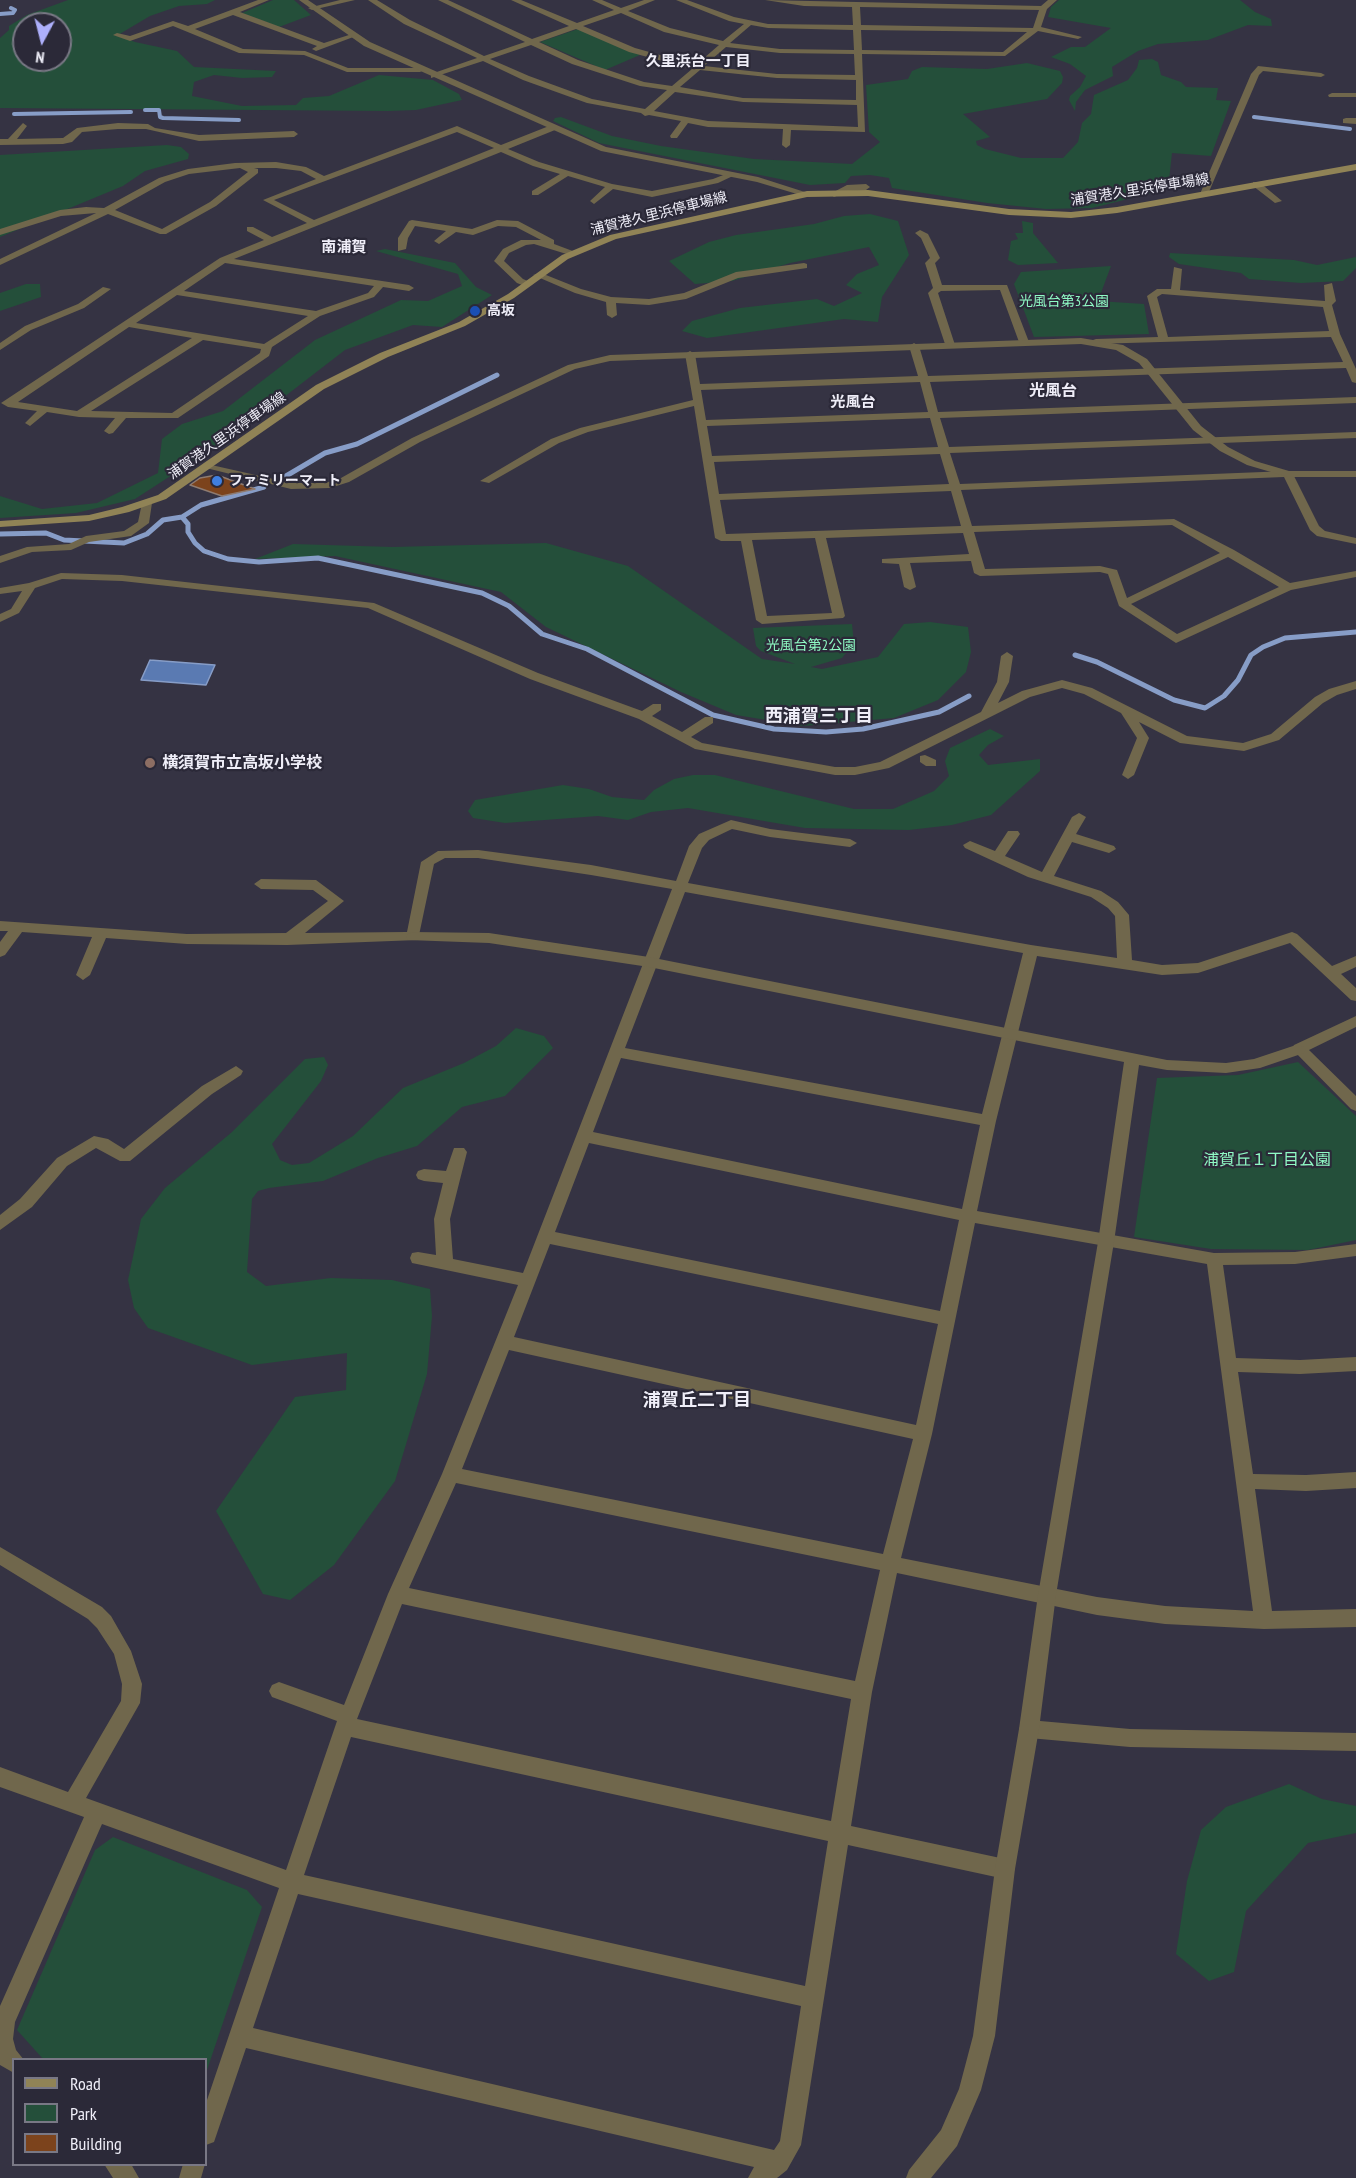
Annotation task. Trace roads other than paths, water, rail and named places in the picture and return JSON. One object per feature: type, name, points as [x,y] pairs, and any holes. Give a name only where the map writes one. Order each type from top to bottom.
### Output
[{"type":"main road","name":"浦賀港久里浜停車場線","points":[[0,524],[89,518],[147,503],[174,490],[320,387],[373,360],[462,324],[573,253],[613,237],[807,194],[868,193],[1009,212],[1071,215],[1204,194],[1356,166]]},
{"type":"street","points":[[188,28],[265,0]]},
{"type":"street","points":[[303,0],[352,36],[420,70],[604,149],[731,175],[807,194]]},
{"type":"street","points":[[312,8],[351,0]]},
{"type":"street","points":[[372,0],[407,22],[482,58],[560,91],[626,114],[645,114],[734,130],[862,129],[856,5]]},
{"type":"street","points":[[442,0],[529,41],[605,73],[671,90],[743,100],[861,103]]},
{"type":"street","points":[[515,0],[632,50],[699,68],[777,76],[859,78]]},
{"type":"street","points":[[596,0],[667,30],[724,45],[780,51],[1005,54],[1036,34],[1043,8],[1053,0]]},
{"type":"street","points":[[434,76],[651,0]]},
{"type":"street","points":[[680,0],[748,23],[1078,37]]},
{"type":"street","points":[[769,0],[791,4],[1043,8]]},
{"type":"street","points":[[233,12],[324,46]]},
{"type":"street","points":[[117,35],[130,39],[173,23],[252,53]]},
{"type":"street","points":[[645,114],[748,23]]},
{"type":"street","points":[[1036,34],[1063,44]]},
{"type":"street","points":[[238,57],[252,53],[305,53],[352,36]]},
{"type":"street","points":[[305,53],[347,70],[420,70]]},
{"type":"street","points":[[1204,194],[1255,74],[1261,68],[1321,75]]},
{"type":"street","points":[[1332,95],[1356,95]]},
{"type":"street","points":[[674,136],[685,121]]},
{"type":"street","points":[[11,141],[23,126]]},
{"type":"street","points":[[0,142],[63,141],[69,140],[80,130],[118,126],[148,127],[152,130],[199,138],[294,134]]},
{"type":"street","points":[[4,403],[224,260],[552,128]]},
{"type":"street","points":[[786,145],[787,128]]},
{"type":"street","points":[[313,223],[267,200],[457,129],[566,174],[652,194],[715,182],[731,175]]},
{"type":"street","points":[[0,262],[81,225],[105,210],[175,175],[235,166],[291,166],[323,179]]},
{"type":"street","points":[[0,232],[44,217],[86,210],[105,210],[163,232],[213,204],[255,171],[235,166]]},
{"type":"street","points":[[535,193],[566,174]]},
{"type":"street","points":[[1256,184],[1278,201]]},
{"type":"street","points":[[594,201],[611,186]]},
{"type":"street","points":[[834,194],[847,188],[866,187]]},
{"type":"street","points":[[401,249],[403,238],[412,223],[473,232],[497,223],[518,224],[551,242],[550,244]]},
{"type":"street","points":[[250,229],[270,240]]},
{"type":"street","points":[[439,241],[454,229]]},
{"type":"street","points":[[920,233],[925,236],[935,258],[930,263],[938,288]]},
{"type":"street","points":[[527,284],[520,281],[499,258],[506,251],[524,242],[550,244],[573,253]]},
{"type":"street","points":[[224,260],[408,288]]},
{"type":"street","points":[[538,276],[611,300],[649,302],[686,296],[736,275],[804,266]]},
{"type":"street","points":[[1175,292],[1177,269]]},
{"type":"street","points":[[127,324],[266,347],[317,314],[371,295],[380,284]]},
{"type":"street","points":[[1329,285],[1331,301],[1328,304],[1335,334],[1356,380]]},
{"type":"street","points":[[950,345],[933,293],[938,288],[1004,287],[1024,342]]},
{"type":"street","points":[[0,347],[28,328],[88,302],[106,289]]},
{"type":"street","points":[[1164,339],[1152,296],[1160,291],[1328,304]]},
{"type":"street","points":[[174,292],[317,314]]},
{"type":"street","points":[[69,296],[88,302]]},
{"type":"street","points":[[611,300],[612,315]]},
{"type":"street","points":[[12,325],[28,328]]},
{"type":"street","points":[[207,467],[291,486],[326,486],[345,480],[416,440],[572,367],[610,358],[1024,342],[1096,342],[1335,334]]},
{"type":"street","points":[[79,414],[202,336]]},
{"type":"street","points":[[1096,342],[1133,353],[1153,372],[1177,405],[1211,440],[1251,463],[1288,474],[1314,528],[1321,534],[1356,541]]},
{"type":"street","points":[[914,346],[980,573],[1100,568],[1113,572],[1122,604],[1176,639],[1288,587],[1356,574]]},
{"type":"street","points":[[4,403],[79,414],[174,416],[266,354],[266,347]]},
{"type":"street","points":[[690,354],[721,538],[1173,522],[1230,552],[1288,587]]},
{"type":"street","points":[[695,387],[1349,364]]},
{"type":"street","points":[[701,423],[1356,400]]},
{"type":"street","points":[[485,481],[555,441],[584,430],[697,402]]},
{"type":"street","points":[[30,423],[45,409]]},
{"type":"street","points":[[109,431],[122,416]]},
{"type":"street","points":[[708,459],[1356,435]]},
{"type":"street","points":[[714,497],[1288,474],[1356,474]]},
{"type":"street","points":[[9,560],[31,549],[119,536],[136,529],[143,523],[147,503]]},
{"type":"street","points":[[747,537],[762,620],[839,616],[820,534]]},
{"type":"street","points":[[1122,604],[1230,552]]},
{"type":"street","points":[[886,561],[975,557]]},
{"type":"street","points":[[904,560],[910,587]]},
{"type":"street","points":[[0,591],[31,586],[61,576],[122,578],[370,605],[534,676],[644,716],[699,746],[835,771],[855,771],[884,765],[1026,694],[1062,684],[1074,685],[1184,740],[1244,747],[1275,737],[1319,700],[1333,692],[1356,685]]},
{"type":"street","points":[[0,618],[15,612],[31,586]]},
{"type":"street","points":[[987,712],[1003,682],[1007,656]]},
{"type":"street","points":[[644,716],[657,707]]},
{"type":"street","points":[[1126,710],[1143,738],[1128,775]]},
{"type":"street","points":[[682,737],[709,720]]},
{"type":"street","points":[[1046,878],[1078,817]]},
{"type":"street","points":[[207,2131],[347,1721],[397,1594],[451,1474],[504,1342],[649,962],[696,846],[704,837],[731,824],[770,833],[850,843]]},
{"type":"street","points":[[997,858],[1013,834]]},
{"type":"street","points":[[1068,836],[1109,849]]},
{"type":"street","points":[[970,845],[1046,878],[1096,894],[1113,905],[1122,915],[1125,966]]},
{"type":"street","points":[[413,937],[428,862],[443,854],[509,857],[1030,950],[1162,970],[1198,968],[1265,948],[1292,937],[1356,996]]},
{"type":"street","points":[[261,884],[316,885],[337,902],[310,920],[287,940]]},
{"type":"street","points":[[0,926],[187,939],[489,938],[649,962],[1132,1059],[1195,1068],[1226,1068],[1255,1064],[1299,1049],[1356,1021]]},
{"type":"street","points":[[0,952],[18,927]]},
{"type":"street","points":[[83,975],[100,933]]},
{"type":"street","points":[[759,2178],[779,2162],[790,2145],[838,1831],[862,1692],[890,1564],[923,1434],[988,1121],[1030,950]]},
{"type":"street","points":[[1331,972],[1356,961]]},
{"type":"street","points":[[1299,1049],[1356,1105]]},
{"type":"street","points":[[615,1051],[988,1121]]},
{"type":"street","points":[[917,2178],[949,2138],[970,2090],[984,2036],[1005,1869],[1029,1729],[1047,1595],[1106,1242],[1132,1059]]},
{"type":"street","points":[[0,1224],[26,1203],[62,1162],[94,1142],[103,1143],[125,1157],[207,1090],[236,1071]]},
{"type":"street","points":[[583,1137],[968,1216],[1106,1242],[1214,1259],[1295,1258],[1356,1250]]},
{"type":"street","points":[[446,1264],[442,1219],[459,1152]]},
{"type":"street","points":[[424,1175],[453,1178]]},
{"type":"street","points":[[544,1236],[947,1319]]},
{"type":"street","points":[[418,1258],[527,1280]]},
{"type":"street","points":[[1214,1259],[1264,1620]]},
{"type":"street","points":[[504,1342],[923,1434]]},
{"type":"street","points":[[1229,1365],[1300,1367],[1356,1364]]},
{"type":"street","points":[[451,1474],[1097,1606],[1165,1615],[1264,1620],[1356,1618]]},
{"type":"street","points":[[1245,1481],[1306,1483],[1356,1480]]},
{"type":"street","points":[[0,1556],[94,1613],[104,1622],[122,1651],[132,1684],[130,1703],[72,1803]]},
{"type":"street","points":[[397,1594],[862,1692]]},
{"type":"street","points":[[279,1691],[347,1721],[1005,1869]]},
{"type":"street","points":[[1029,1729],[1131,1738],[1356,1742]]},
{"type":"street","points":[[0,1777],[293,1883],[812,1998]]},
{"type":"street","points":[[12,2060],[8,2057],[2,2039],[2,2020],[97,1812]]},
{"type":"street","points":[[241,2036],[779,2162]]},
{"type":"street","points":[[117,2166],[128,2178]]},
{"type":"water","points":[[150,660],[215,665],[206,685],[141,680]]},
{"type":"waterway","points":[[0,14],[13,13],[15,10],[11,8]]},
{"type":"waterway","points":[[145,110],[159,110],[160,117],[163,118],[239,120]]},
{"type":"waterway","points":[[14,114],[131,112]]},
{"type":"waterway","points":[[1254,117],[1350,129]]},
{"type":"waterway","points":[[286,476],[325,453],[357,444],[497,375]]},
{"type":"waterway","points":[[182,517],[201,505],[264,487]]},
{"type":"waterway","points":[[0,534],[46,533],[64,540],[124,543],[147,534],[163,520],[182,517]]},
{"type":"waterway","points":[[182,517],[188,524],[188,532],[195,543],[204,551],[228,559],[259,562],[318,558],[482,593],[509,606],[542,634],[587,649],[713,715],[774,729],[826,732],[863,729],[939,712],[969,696]]},
{"type":"waterway","points":[[1075,655],[1097,662],[1174,700],[1205,708],[1224,696],[1238,680],[1251,655],[1263,647],[1285,638],[1356,632]]},
{"type":"place","name":"高坂","points":[[475,311]]},
{"type":"place","name":"ファミリーマート","points":[[217,481]]},
{"type":"place","name":"横須賀市立高坂小学校","points":[[150,763]]},
{"type":"district","name":"久里浜台一丁目","points":[[698,62]]},
{"type":"district","name":"南浦賀","points":[[344,248]]},
{"type":"district","name":"光風台","points":[[1053,391]]},
{"type":"district","name":"光風台","points":[[853,403]]},
{"type":"district","name":"西浦賀三丁目","points":[[819,717]]},
{"type":"district","name":"浦賀丘二丁目","points":[[697,1401]]},
{"type":"park label","name":"光風台第3公園","points":[[1064,302]]},
{"type":"park label","name":"光風台第2公園","points":[[811,646]]},
{"type":"park label","name":"浦賀丘１丁目公園","points":[[1267,1160]]}]
